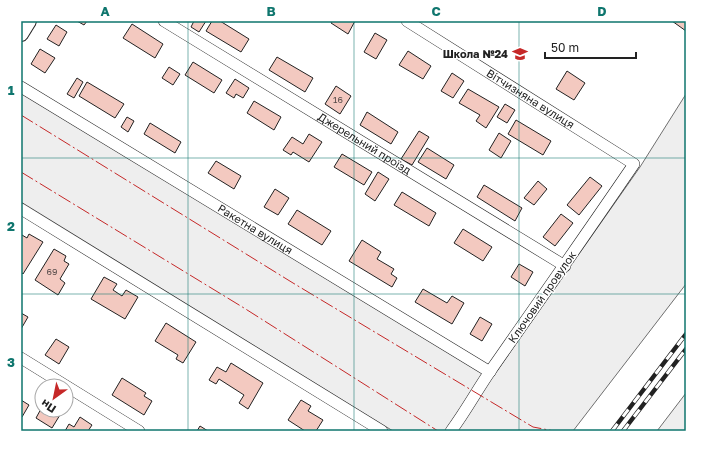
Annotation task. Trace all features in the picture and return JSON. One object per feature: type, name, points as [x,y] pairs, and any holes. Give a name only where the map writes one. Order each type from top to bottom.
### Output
[{"type":"street","points":[[21,34],[29,21]]},
{"type":"street","name":"Джерельний проїзд","points":[[164,21],[565,266]]},
{"type":"street","name":"Вітчизняна вулиця","points":[[407,21],[634,164]]},
{"type":"street","name":"Ракетна вулиця","points":[[21,87],[490,372]]},
{"type":"street","name":"Ключовий провулок","points":[[451,431],[634,164]]},
{"type":"street","points":[[21,209],[382,431]]},
{"type":"street","points":[[21,358],[139,431]]},
{"type":"shaded area","points":[[21,93],[492,378],[640,167],[686,94],[686,284],[573,431],[393,431],[21,202]]},
{"type":"shaded area","points":[[686,393],[686,431],[657,431]]},
{"type":"building","points":[[77,21],[87,21],[84,25]]},
{"type":"building","points":[[194,21],[206,21],[199,32],[191,27]]},
{"type":"building","points":[[212,21],[220,21],[249,39],[241,52],[206,31]]},
{"type":"building","points":[[332,21],[355,21],[348,34],[331,23]]},
{"type":"building","points":[[672,21],[686,21],[686,31]]},
{"type":"building","points":[[132,24],[163,44],[155,58],[123,38]]},
{"type":"building","points":[[56,25],[67,32],[59,46],[47,39]]},
{"type":"building","points":[[375,33],[387,40],[376,59],[364,52]]},
{"type":"building","points":[[40,49],[55,58],[45,73],[31,64]]},
{"type":"building","points":[[408,51],[431,66],[423,79],[399,65]]},
{"type":"building","points":[[277,57],[313,78],[305,92],[269,70]]},
{"type":"building","points":[[193,62],[222,80],[214,93],[185,75]]},
{"type":"building","points":[[169,67],[180,74],[173,85],[162,78]]},
{"type":"building","points":[[567,71],[585,83],[574,100],[556,89]]},
{"type":"building","points":[[452,73],[464,81],[453,98],[441,91]]},
{"type":"building","points":[[77,78],[83,82],[74,98],[67,94]]},
{"type":"building","points":[[235,79],[249,88],[243,98],[236,94],[234,98],[226,93]]},
{"type":"building","points":[[87,82],[124,104],[115,118],[79,96]]},
{"type":"building","points":[[336,86],[351,96],[340,114],[325,104]]},
{"type":"building","points":[[468,89],[499,107],[486,128],[476,121],[480,115],[459,103]]},
{"type":"building","points":[[254,101],[281,117],[274,130],[247,113]]},
{"type":"building","points":[[505,104],[515,110],[507,123],[497,117]]},
{"type":"building","points":[[367,112],[398,132],[391,144],[360,125]]},
{"type":"building","points":[[127,117],[134,121],[128,132],[121,127]]},
{"type":"building","points":[[516,120],[551,141],[543,155],[508,134]]},
{"type":"building","points":[[150,123],[181,142],[175,153],[144,134]]},
{"type":"building","points":[[419,131],[429,137],[412,165],[401,159]]},
{"type":"building","points":[[499,133],[511,141],[501,158],[489,150]]},
{"type":"building","points":[[309,134],[322,142],[309,162],[293,152],[291,155],[283,150],[292,137],[303,144]]},
{"type":"building","points":[[427,148],[454,165],[446,179],[418,162]]},
{"type":"building","points":[[342,154],[372,172],[364,185],[334,167]]},
{"type":"building","points":[[216,161],[241,176],[234,189],[208,173]]},
{"type":"building","points":[[378,172],[389,179],[375,201],[365,194]]},
{"type":"building","points":[[590,177],[602,186],[579,215],[567,205]]},
{"type":"building","points":[[538,181],[547,189],[534,205],[524,198]]},
{"type":"building","points":[[484,185],[522,208],[515,221],[477,197]]},
{"type":"building","points":[[275,189],[289,198],[278,215],[264,207]]},
{"type":"building","points":[[402,192],[436,213],[429,226],[394,205]]},
{"type":"building","points":[[297,210],[331,231],[322,245],[288,224]]},
{"type":"building","points":[[561,214],[573,223],[555,246],[543,237]]},
{"type":"building","points":[[463,229],[492,247],[483,261],[454,243]]},
{"type":"building","points":[[29,234],[43,242],[23,274],[21,272],[21,237],[22,235],[27,238]]},
{"type":"building","points":[[362,240],[381,252],[377,259],[394,269],[391,274],[397,278],[392,287],[349,261]]},
{"type":"building","points":[[54,249],[66,256],[64,261],[69,264],[60,279],[65,283],[58,295],[35,280]]},
{"type":"building","points":[[519,264],[533,272],[525,286],[511,277]]},
{"type":"building","points":[[104,277],[117,284],[113,290],[122,296],[126,290],[138,297],[125,319],[91,299]]},
{"type":"building","points":[[423,289],[447,303],[452,296],[464,303],[452,324],[415,302]]},
{"type":"building","points":[[21,313],[28,317],[21,329]]},
{"type":"building","points":[[480,317],[492,324],[482,341],[470,334]]},
{"type":"building","points":[[166,323],[196,342],[183,363],[176,359],[178,355],[155,341]]},
{"type":"building","points":[[56,339],[69,347],[59,364],[45,355]]},
{"type":"building","points":[[231,363],[263,383],[248,409],[239,403],[244,395],[219,379],[216,384],[209,380],[217,367],[226,372]]},
{"type":"building","points":[[122,378],[146,393],[144,396],[152,401],[144,415],[112,395]]},
{"type":"building","points":[[21,400],[29,405],[22,417],[21,416]]},
{"type":"building","points":[[301,400],[311,406],[308,411],[323,420],[316,431],[305,431],[288,420]]},
{"type":"building","points":[[80,417],[92,425],[88,431],[65,431],[69,424],[74,427]]},
{"type":"building","points":[[36,418],[58,418],[52,428]]},
{"type":"building","points":[[200,426],[208,431],[197,431]]},
{"type":"railway","points":[[612,431],[686,334]]},
{"type":"railway","points":[[623,431],[686,349]]},
{"type":"power","points":[[21,115],[293,283],[533,427],[554,431]]},
{"type":"power","points":[[21,172],[244,308],[438,431]]},
{"type":"place","name":"Школа №24","points":[[520,54]]}]
